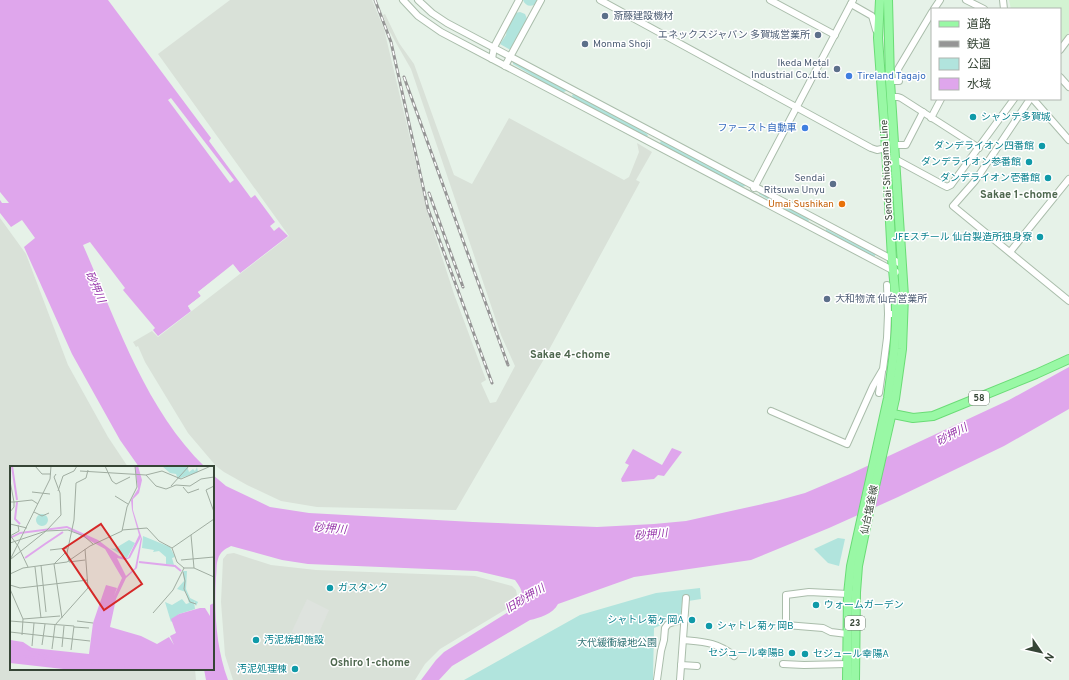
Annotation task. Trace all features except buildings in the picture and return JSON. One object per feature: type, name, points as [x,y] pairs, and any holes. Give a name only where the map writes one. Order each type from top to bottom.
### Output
[{"type":"main road","name":"Sendai-Shiogama Line","points":[[880,0],[878,38],[893,270],[892,314],[894,352],[889,413]]},
{"type":"main road","name":"Sendai-Shiogama Line","points":[[879,456],[902,349],[904,296],[890,81],[888,0]]},
{"type":"main road","name":"58","points":[[889,413],[914,418],[933,416],[1069,359]]},
{"type":"main road","name":"仙台塩釜線","points":[[864,519],[879,456]]},
{"type":"main road","name":"23","points":[[847,680],[848,594],[851,566],[864,519]]},
{"type":"main road","name":"23","points":[[854,680],[856,592],[864,519]]},
{"type":"street","points":[[403,0],[418,16],[441,32],[902,276]]},
{"type":"street","points":[[418,0],[432,13],[447,23],[901,264]]},
{"type":"street","points":[[492,59],[494,47],[518,0]]},
{"type":"street","points":[[505,66],[540,0]]},
{"type":"street","points":[[600,0],[871,148],[877,150],[886,148]]},
{"type":"street","points":[[770,0],[835,35]]},
{"type":"street","points":[[966,0],[982,8]]},
{"type":"street","points":[[751,195],[754,186],[797,108],[852,2],[872,16],[878,38]]},
{"type":"street","points":[[890,81],[899,81],[898,69],[931,14]]},
{"type":"street","points":[[1061,49],[1069,38]]},
{"type":"street","points":[[1061,79],[1069,87]]},
{"type":"street","points":[[891,97],[901,98],[979,148]]},
{"type":"street","points":[[931,118],[940,100]]},
{"type":"street","points":[[895,159],[947,186],[951,186],[1012,100]]},
{"type":"street","points":[[1030,100],[975,181],[953,206],[1069,300]]},
{"type":"street","points":[[1032,100],[1069,140]]},
{"type":"street","points":[[895,145],[906,145],[923,112]]},
{"type":"street","points":[[1010,252],[1069,179]]},
{"type":"street","points":[[810,226],[815,218]]},
{"type":"street","points":[[879,393],[892,314],[887,285]]},
{"type":"street","points":[[771,411],[847,444],[873,386],[883,369]]},
{"type":"street","points":[[847,634],[831,632],[823,628],[786,625],[786,595],[810,592],[848,594]]},
{"type":"street","points":[[680,680],[686,598]]},
{"type":"street","points":[[657,680],[665,628],[668,624],[684,619]]},
{"type":"street","points":[[683,640],[713,643],[726,649],[734,656]]},
{"type":"street","points":[[783,664],[848,664]]},
{"type":"street","points":[[681,665],[698,666]]},
{"type":"shaded area","points":[[230,0],[372,0],[384,29],[428,214],[454,294],[486,380],[481,383],[490,403],[496,402],[515,366],[501,335],[411,69],[387,27],[383,15],[385,14],[399,43],[414,64],[454,175],[472,184],[509,118],[624,180],[629,177],[639,152],[637,143],[652,152],[636,180],[640,182],[544,359],[456,510],[317,507],[281,501],[247,485],[216,466],[188,433],[145,362],[138,346],[136,347],[133,342],[152,331],[158,337],[289,236],[158,54]]},
{"type":"shaded area","points":[[1009,0],[1069,0],[1069,32],[1061,44],[1061,8],[1011,8]]},
{"type":"shaded area","points":[[0,218],[26,254],[68,365],[108,437],[127,466],[10,466],[10,670],[195,670],[196,680],[0,680]]},
{"type":"shaded area","points":[[234,553],[271,565],[316,570],[475,576],[512,586],[516,590],[517,595],[516,600],[508,608],[440,649],[425,664],[415,680],[233,680],[225,655],[221,602],[223,559],[227,554]]},
{"type":"shaded area","points":[[307,599],[329,610],[314,644],[294,635],[292,631]]},
{"type":"green space","points":[[523,0],[538,0],[534,5],[529,6]]},
{"type":"green space","points":[[520,12],[525,14],[528,21],[512,51],[500,44],[506,35],[507,27],[515,13]]},
{"type":"green space","points":[[513,61],[565,88],[566,91],[562,93],[513,64]]},
{"type":"green space","points":[[574,94],[626,120],[648,136],[646,137],[573,98],[572,95]]},
{"type":"green space","points":[[662,140],[745,184],[745,186],[742,187],[661,145],[660,142]]},
{"type":"green space","points":[[759,191],[808,219],[809,221],[807,222],[759,194]]},
{"type":"green space","points":[[826,229],[875,254],[875,256],[873,257],[826,232]]},
{"type":"green space","points":[[838,538],[845,539],[839,566],[828,563],[814,549]]},
{"type":"green space","name":"大代緩衝緑地公園","points":[[700,588],[701,599],[682,602],[681,617],[654,628],[653,680],[464,680],[580,615],[656,593]]},
{"type":"water","name":"砂押川","points":[[0,0],[108,0],[211,138],[209,141],[251,198],[255,195],[275,222],[270,226],[274,231],[279,227],[288,236],[240,273],[233,265],[198,292],[201,296],[188,306],[191,311],[158,336],[153,330],[155,328],[123,290],[125,288],[90,242],[83,245],[120,333],[149,391],[165,418],[184,444],[204,466],[138,466],[120,440],[72,354],[24,247],[35,238],[22,220],[11,227],[0,213],[0,200],[2,203],[9,203],[0,192]]},
{"type":"water","points":[[1069,367],[1069,409],[1004,446],[898,497],[829,528],[751,560],[634,577],[558,604],[549,613],[530,620],[452,666],[439,680],[421,680],[444,652],[518,606],[522,593],[515,580],[477,571],[308,564],[282,560],[231,546],[220,554],[218,559],[215,590],[218,642],[228,680],[206,680],[204,670],[214,670],[214,476],[226,486],[270,507],[309,513],[597,527],[686,521],[805,493],[850,474],[1009,400]]},
{"type":"water","points":[[672,448],[682,452],[664,476],[658,475],[654,479],[622,482],[621,479],[629,465],[625,463],[633,449],[662,465]]},
{"type":"pier","points":[[171,98],[234,180],[230,183],[168,100]]},
{"type":"pier","points":[[233,264],[240,273],[238,274],[233,267],[201,293],[203,297],[191,307],[193,310],[191,311],[188,306],[201,296],[198,292]]},
{"type":"railway","points":[[375,0],[391,42],[428,209],[492,383]]},
{"type":"railway","points":[[404,77],[508,365]]},
{"type":"railway","points":[[429,193],[463,287]]},
{"type":"place","name":"斎藤建設機材","points":[[605,16]]},
{"type":"place","name":"エネックスジャパン 多賀城営業所","points":[[818,35]]},
{"type":"place","name":"Monma Shoji","points":[[585,44]]},
{"type":"place","name":"Ikeda Metal Industrial Co.,Ltd.","points":[[837,69]]},
{"type":"place","name":"Tireland Tagajo","points":[[849,76]]},
{"type":"place","name":"シャンテ多賀城","points":[[973,117]]},
{"type":"place","name":"ファースト自動車","points":[[805,128]]},
{"type":"place","name":"ダンデライオン四番館","points":[[1042,146]]},
{"type":"place","name":"ダンデライオン参番館","points":[[1029,162]]},
{"type":"place","name":"ダンデライオン壱番館","points":[[1048,178]]},
{"type":"place","name":"Sendai Ritsuwa Unyu","points":[[833,184]]},
{"type":"place","name":"Umai Sushikan","points":[[842,204]]},
{"type":"place","name":"JFEスチール 仙台製造所独身寮","points":[[1040,237]]},
{"type":"place","name":"大和物流 仙台営業所","points":[[827,299]]},
{"type":"place","name":"ガスタンク","points":[[330,588]]},
{"type":"place","name":"ウォームガーデン","points":[[816,605]]},
{"type":"place","name":"シャトレ菊ヶ岡A","points":[[692,620]]},
{"type":"place","name":"シャトレ菊ヶ岡B","points":[[709,626]]},
{"type":"place","name":"汚泥焼却施設","points":[[256,640]]},
{"type":"place","name":"セジュール幸陽B","points":[[792,653]]},
{"type":"place","name":"セジュール幸陽A","points":[[805,654]]},
{"type":"place","name":"汚泥処理棟","points":[[295,669]]},
{"type":"district","name":"Sakae 1-chome","points":[[1019,195]]},
{"type":"district","name":"Sakae 4-chome","points":[[570,355]]},
{"type":"district","name":"Oshiro 1-chome","points":[[370,663]]},
{"type":"water label","name":"旧砂押川","points":[[525,599]]}]
